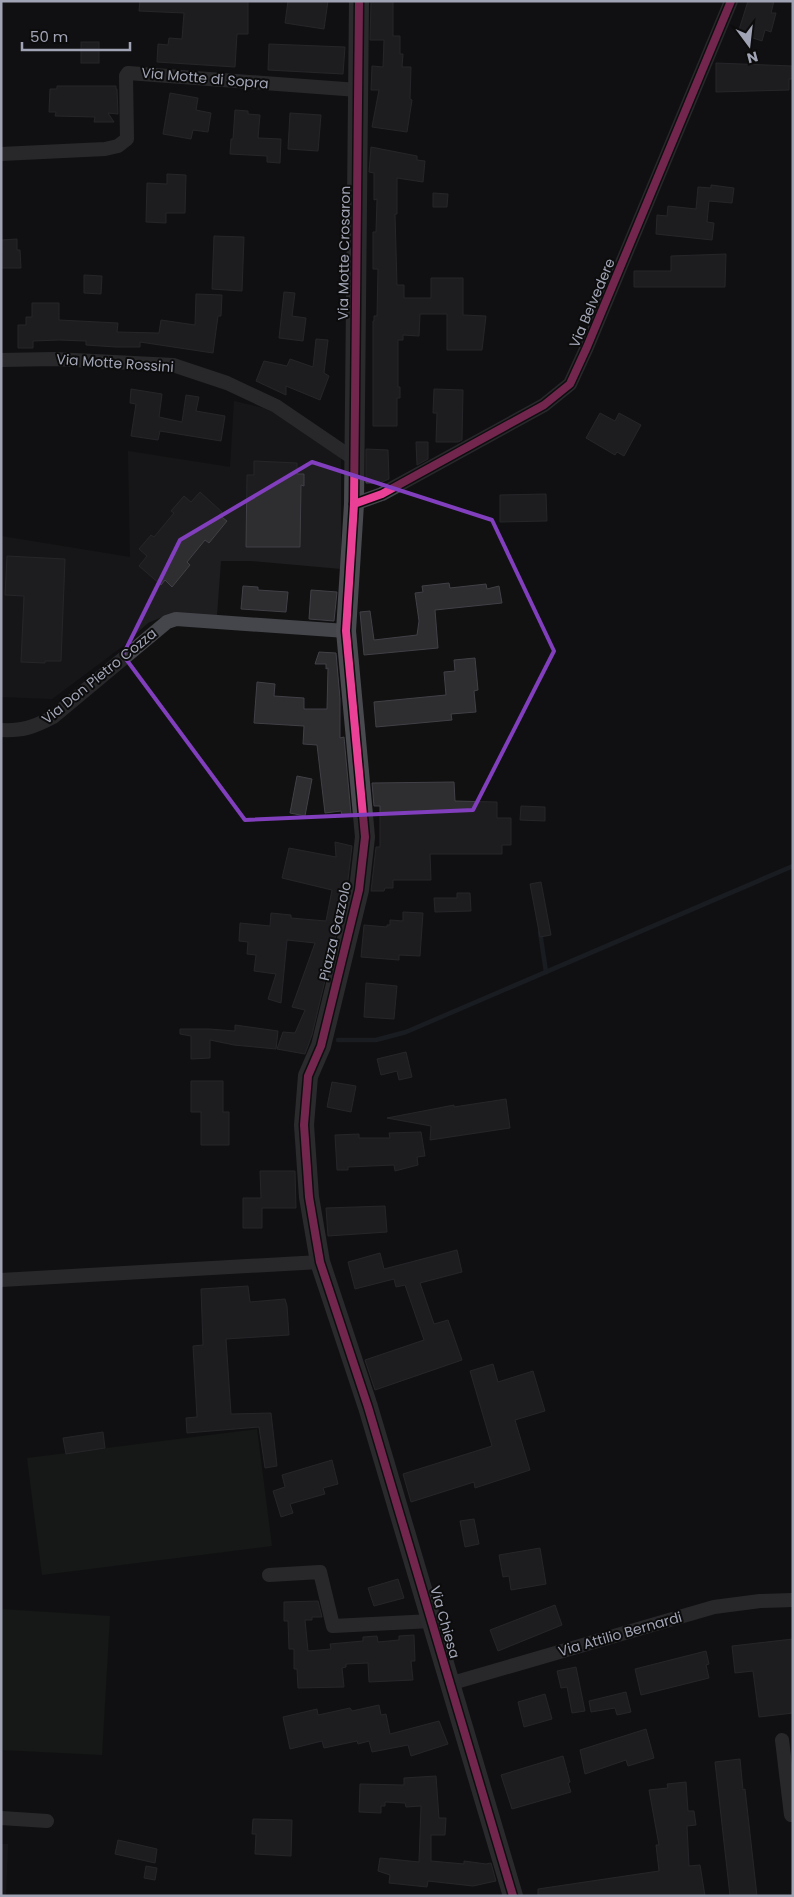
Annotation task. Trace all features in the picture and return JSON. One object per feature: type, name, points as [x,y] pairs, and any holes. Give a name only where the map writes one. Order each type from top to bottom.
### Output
[{"type":"street","name":"Via Motte Crosaron","points":[[354,504],[359,1]]},
{"type":"street","name":"Via Belvedere","points":[[354,504],[382,494],[465,450],[544,405],[570,384],[587,348],[731,1]]},
{"type":"street","name":"Via Motte di Sopra","points":[[1,154],[105,150],[118,146],[126,139],[126,76],[128,73],[358,90]]},
{"type":"street","name":"Via Motte Rossini","points":[[1,360],[54,359],[172,365],[227,383],[276,406],[354,459]]},
{"type":"street","name":"Piazza Gazzolo","points":[[351,1355],[320,1262],[309,1196],[304,1125],[308,1076],[321,1046],[356,899],[362,864],[364,837],[346,631],[354,504]]},
{"type":"street","name":"Via Don Pietro Cozza","points":[[1,730],[11,731],[35,727],[52,717],[167,622],[176,620],[346,631]]},
{"type":"street","points":[[1,1280],[320,1262]]},
{"type":"street","name":"Via Chiesa","points":[[351,1355],[513,1896]]},
{"type":"street","points":[[269,1575],[320,1572],[333,1626],[432,1621]]},
{"type":"street","name":"Via Attilio Bernardi","points":[[449,1684],[714,1607],[760,1601],[793,1600]]},
{"type":"street","points":[[782,1740],[791,1814],[793,1814]]},
{"type":"street","points":[[1,1818],[47,1821]]},
{"type":"highlighted area","points":[[312,462],[492,520],[554,651],[473,810],[245,820],[123,655],[180,540]]},
{"type":"shaded area","points":[[234,401],[263,408],[279,415],[341,453],[341,569],[250,561],[221,561],[217,616],[167,615],[148,623],[123,646],[52,699],[1,697],[1,536],[130,557],[128,451],[230,467]]},
{"type":"shaded area","points":[[257,1429],[272,1546],[42,1575],[27,1458]]},
{"type":"shaded area","points":[[1,1609],[110,1616],[102,1755],[1,1750]]},
{"type":"shaded area","points":[[1,1844],[8,1844],[6,1896],[1,1896]]},
{"type":"building","points":[[140,1],[248,1],[248,34],[237,34],[235,67],[157,62],[158,44],[168,45],[169,38],[182,39],[184,13],[139,11]]},
{"type":"building","points":[[288,1],[328,1],[324,29],[285,23]]},
{"type":"building","points":[[371,1],[393,1],[393,36],[400,36],[400,54],[403,54],[402,67],[411,67],[410,99],[412,100],[407,132],[372,127],[379,90],[371,90],[372,66],[383,67],[384,40],[370,40]]},
{"type":"building","points":[[748,1],[774,1],[771,13],[776,13],[771,32],[765,30],[762,41],[738,33]]},
{"type":"building","points":[[81,42],[99,42],[99,63],[81,63]]},
{"type":"building","points":[[269,44],[345,47],[343,74],[268,70]]},
{"type":"building","points":[[716,63],[792,66],[792,79],[789,79],[789,90],[716,92]]},
{"type":"building","points":[[57,86],[116,86],[118,114],[108,113],[114,122],[94,122],[95,117],[55,116],[56,112],[49,112],[50,89],[57,89]]},
{"type":"building","points":[[170,93],[198,98],[196,110],[211,113],[208,132],[193,130],[191,139],[163,134]]},
{"type":"building","points":[[235,110],[248,111],[248,114],[260,115],[258,138],[281,139],[280,163],[267,162],[267,156],[230,154]]},
{"type":"building","points":[[290,113],[321,115],[318,151],[288,149]]},
{"type":"building","points":[[371,147],[417,156],[417,160],[425,161],[423,182],[397,178],[397,214],[395,214],[397,285],[404,285],[404,298],[431,298],[431,278],[463,278],[463,315],[486,316],[482,350],[447,350],[447,314],[420,314],[419,336],[403,335],[403,340],[398,340],[398,387],[400,387],[400,398],[397,398],[397,426],[373,426],[373,321],[374,316],[377,316],[378,269],[373,269],[373,232],[376,232],[377,199],[374,200],[374,173],[369,172]]},
{"type":"building","points":[[167,174],[186,175],[185,213],[166,213],[166,223],[146,222],[147,183],[167,184]]},
{"type":"building","points":[[711,185],[734,188],[732,203],[709,201],[707,222],[714,223],[712,240],[656,234],[657,215],[667,216],[668,206],[696,209],[698,187],[711,188]]},
{"type":"building","points":[[433,193],[448,194],[447,207],[433,207]]},
{"type":"building","points":[[214,236],[244,237],[242,291],[212,289]]},
{"type":"building","points":[[17,239],[17,250],[20,250],[21,268],[1,268],[2,240]]},
{"type":"building","points":[[726,254],[725,287],[634,287],[634,271],[671,271],[671,256]]},
{"type":"building","points":[[84,275],[102,276],[101,294],[84,293]]},
{"type":"building","points":[[284,292],[295,293],[292,316],[306,318],[303,341],[279,338]]},
{"type":"building","points":[[196,294],[222,295],[221,316],[218,316],[213,353],[140,342],[140,347],[116,347],[86,345],[86,341],[33,341],[33,348],[18,348],[18,325],[26,325],[26,317],[32,317],[32,303],[59,303],[59,320],[118,323],[117,332],[159,333],[161,320],[195,325]]},
{"type":"building","points":[[316,339],[328,340],[324,373],[329,376],[320,400],[286,386],[286,395],[256,381],[264,361],[287,366],[290,359],[313,367]]},
{"type":"building","points":[[131,389],[162,394],[159,417],[182,422],[186,395],[199,397],[196,411],[225,416],[221,441],[160,431],[158,440],[131,436],[136,404],[130,403]]},
{"type":"building","points":[[434,389],[463,390],[462,440],[458,442],[436,442],[437,413],[433,413]]},
{"type":"building","points":[[600,413],[615,421],[619,413],[641,425],[624,456],[617,452],[615,455],[586,438]]},
{"type":"building","points":[[416,442],[428,442],[428,459],[417,465]]},
{"type":"building","points":[[366,449],[388,450],[389,479],[380,483],[366,483]]},
{"type":"building","points":[[254,461],[297,463],[297,474],[304,474],[304,486],[301,485],[300,547],[246,547],[247,475],[254,475]]},
{"type":"building","points":[[200,492],[222,512],[219,515],[227,521],[209,543],[205,540],[187,562],[190,565],[172,587],[165,580],[161,585],[139,566],[147,556],[139,549],[151,535],[154,537],[174,513],[171,511],[184,496],[191,502]]},
{"type":"building","points":[[546,494],[547,521],[500,522],[500,495]]},
{"type":"building","points":[[7,556],[65,559],[61,661],[45,661],[45,663],[21,662],[24,596],[5,595]]},
{"type":"building","points":[[449,583],[450,588],[486,584],[487,589],[499,586],[502,603],[435,610],[438,648],[364,655],[360,612],[370,611],[374,640],[417,635],[419,621],[415,593],[423,592],[422,586]]},
{"type":"building","points":[[243,586],[258,587],[258,590],[288,592],[286,612],[241,609]]},
{"type":"building","points":[[311,590],[337,592],[334,621],[309,619]]},
{"type":"building","points":[[319,652],[336,653],[340,699],[340,738],[344,737],[351,814],[342,815],[341,811],[325,813],[317,745],[303,744],[304,726],[254,723],[257,682],[275,684],[274,696],[304,698],[304,709],[327,709],[328,668],[326,669],[326,664],[315,664]]},
{"type":"building","points":[[475,658],[478,690],[474,691],[476,712],[451,714],[452,720],[376,727],[374,702],[446,695],[444,672],[455,671],[454,660]]},
{"type":"building","points":[[297,776],[312,779],[305,816],[290,813]]},
{"type":"building","points":[[454,782],[455,801],[497,802],[497,818],[511,818],[511,845],[502,845],[502,854],[430,854],[431,880],[393,880],[393,888],[385,888],[384,891],[371,891],[376,847],[380,847],[380,806],[374,806],[372,783]]},
{"type":"building","points":[[521,806],[545,807],[545,821],[520,820]]},
{"type":"building","points":[[335,842],[352,846],[347,888],[312,1035],[305,1054],[277,1049],[283,1032],[295,1033],[305,1010],[292,1007],[315,943],[287,940],[281,1003],[268,999],[276,974],[254,971],[256,955],[247,954],[248,942],[239,941],[240,923],[270,926],[271,913],[291,915],[291,918],[326,921],[332,890],[282,878],[289,848],[336,857]]},
{"type":"building","points":[[541,882],[551,935],[540,937],[530,884]]},
{"type":"building","points":[[457,893],[470,893],[471,911],[435,912],[434,898],[457,898]]},
{"type":"building","points":[[403,912],[423,913],[420,956],[399,955],[399,960],[361,957],[364,925],[387,927],[387,925],[390,925],[390,920],[403,921]]},
{"type":"building","points":[[366,983],[397,986],[394,1019],[364,1017]]},
{"type":"building","points":[[235,1025],[278,1031],[276,1049],[234,1045],[210,1040],[210,1058],[191,1059],[191,1036],[180,1034],[180,1029],[235,1031]]},
{"type":"building","points":[[406,1052],[412,1077],[399,1080],[397,1071],[381,1075],[377,1059]]},
{"type":"building","points":[[191,1081],[223,1081],[223,1112],[229,1112],[229,1145],[201,1145],[201,1112],[191,1112]]},
{"type":"building","points":[[332,1082],[356,1086],[351,1112],[327,1107]]},
{"type":"building","points":[[506,1099],[510,1128],[430,1140],[431,1126],[387,1118],[454,1105],[454,1107]]},
{"type":"building","points":[[421,1132],[425,1156],[417,1157],[418,1165],[395,1171],[394,1165],[348,1167],[348,1170],[337,1170],[335,1135],[359,1134],[359,1138],[390,1138],[389,1133]]},
{"type":"building","points":[[260,1171],[295,1171],[296,1208],[262,1208],[262,1228],[243,1228],[243,1198],[261,1198]]},
{"type":"building","points":[[385,1206],[387,1232],[328,1236],[326,1208]]},
{"type":"building","points":[[457,1250],[462,1272],[420,1283],[434,1324],[448,1320],[462,1360],[375,1390],[365,1360],[424,1340],[405,1285],[396,1287],[394,1279],[355,1289],[348,1262],[380,1253],[384,1269]]},
{"type":"building","points":[[248,1286],[250,1302],[285,1299],[287,1306],[289,1335],[226,1339],[231,1414],[271,1413],[277,1466],[265,1468],[259,1427],[187,1433],[186,1418],[197,1417],[193,1346],[203,1345],[201,1289]]},
{"type":"building","points":[[493,1364],[498,1382],[533,1371],[545,1411],[515,1420],[530,1470],[475,1488],[474,1482],[411,1502],[403,1474],[492,1446],[470,1371]]},
{"type":"building","points":[[103,1432],[105,1448],[66,1454],[63,1438]]},
{"type":"building","points":[[332,1460],[338,1484],[323,1488],[325,1494],[290,1504],[293,1513],[281,1517],[273,1491],[285,1487],[282,1475]]},
{"type":"building","points":[[474,1519],[479,1544],[465,1547],[460,1521]]},
{"type":"building","points":[[540,1548],[546,1584],[511,1590],[509,1576],[503,1577],[499,1555]]},
{"type":"building","points":[[398,1579],[404,1598],[374,1606],[368,1588]]},
{"type":"building","points":[[318,1601],[322,1617],[312,1617],[312,1620],[305,1620],[308,1651],[331,1649],[330,1644],[363,1641],[363,1637],[377,1636],[378,1642],[399,1640],[399,1636],[414,1635],[415,1661],[411,1661],[413,1680],[369,1682],[368,1663],[346,1664],[346,1667],[342,1668],[344,1687],[298,1688],[297,1669],[294,1669],[294,1649],[289,1649],[288,1621],[284,1621],[284,1602]]},
{"type":"building","points":[[555,1605],[562,1625],[498,1651],[490,1630]]},
{"type":"building","points":[[793,1639],[793,1713],[759,1717],[753,1671],[735,1673],[732,1646]]},
{"type":"building","points":[[706,1651],[709,1664],[706,1665],[709,1678],[641,1695],[635,1669]]},
{"type":"building","points":[[576,1667],[585,1711],[572,1713],[567,1687],[561,1688],[557,1671]]},
{"type":"building","points":[[626,1692],[631,1712],[617,1715],[615,1708],[591,1712],[589,1701]]},
{"type":"building","points":[[545,1694],[552,1719],[524,1727],[518,1702]]},
{"type":"building","points":[[379,1705],[381,1715],[386,1714],[390,1734],[439,1721],[448,1744],[411,1756],[408,1745],[372,1752],[369,1741],[358,1744],[357,1741],[324,1748],[322,1741],[290,1749],[283,1717],[317,1709],[318,1715],[350,1708],[352,1711]]},
{"type":"building","points":[[646,1729],[654,1758],[628,1766],[626,1760],[585,1774],[580,1750]]},
{"type":"building","points":[[563,1756],[571,1792],[512,1809],[501,1775]]},
{"type":"building","points":[[740,1759],[757,1896],[730,1896],[715,1762]]},
{"type":"building","points":[[436,1776],[439,1818],[446,1818],[445,1835],[431,1835],[431,1861],[464,1864],[464,1861],[491,1863],[496,1881],[473,1886],[428,1881],[427,1887],[389,1883],[390,1875],[378,1871],[380,1858],[419,1862],[421,1806],[406,1807],[405,1803],[385,1802],[385,1806],[381,1806],[381,1813],[359,1812],[360,1784],[404,1785],[404,1778]]},
{"type":"building","points":[[686,1782],[688,1811],[694,1811],[696,1825],[687,1826],[689,1866],[700,1865],[705,1896],[538,1896],[538,1889],[659,1871],[656,1845],[659,1845],[649,1790],[668,1788],[667,1784]]},
{"type":"building","points":[[253,1819],[292,1820],[291,1856],[255,1854],[256,1834],[252,1834]]},
{"type":"building","points":[[118,1840],[157,1849],[155,1863],[115,1854]]},
{"type":"building","points":[[146,1866],[157,1868],[155,1880],[144,1878]]},
{"type":"waterway","points":[[338,1040],[376,1040],[406,1032],[793,866]]},
{"type":"waterway","points":[[540,932],[546,972]]},
{"type":"cycle path","points":[[359,1],[354,504],[346,631],[365,837],[359,890],[321,1046],[308,1076],[304,1125],[309,1197],[320,1262],[368,1407],[513,1896]]},
{"type":"cycle path","points":[[354,504],[382,494],[544,405],[570,384],[731,1]]}]
